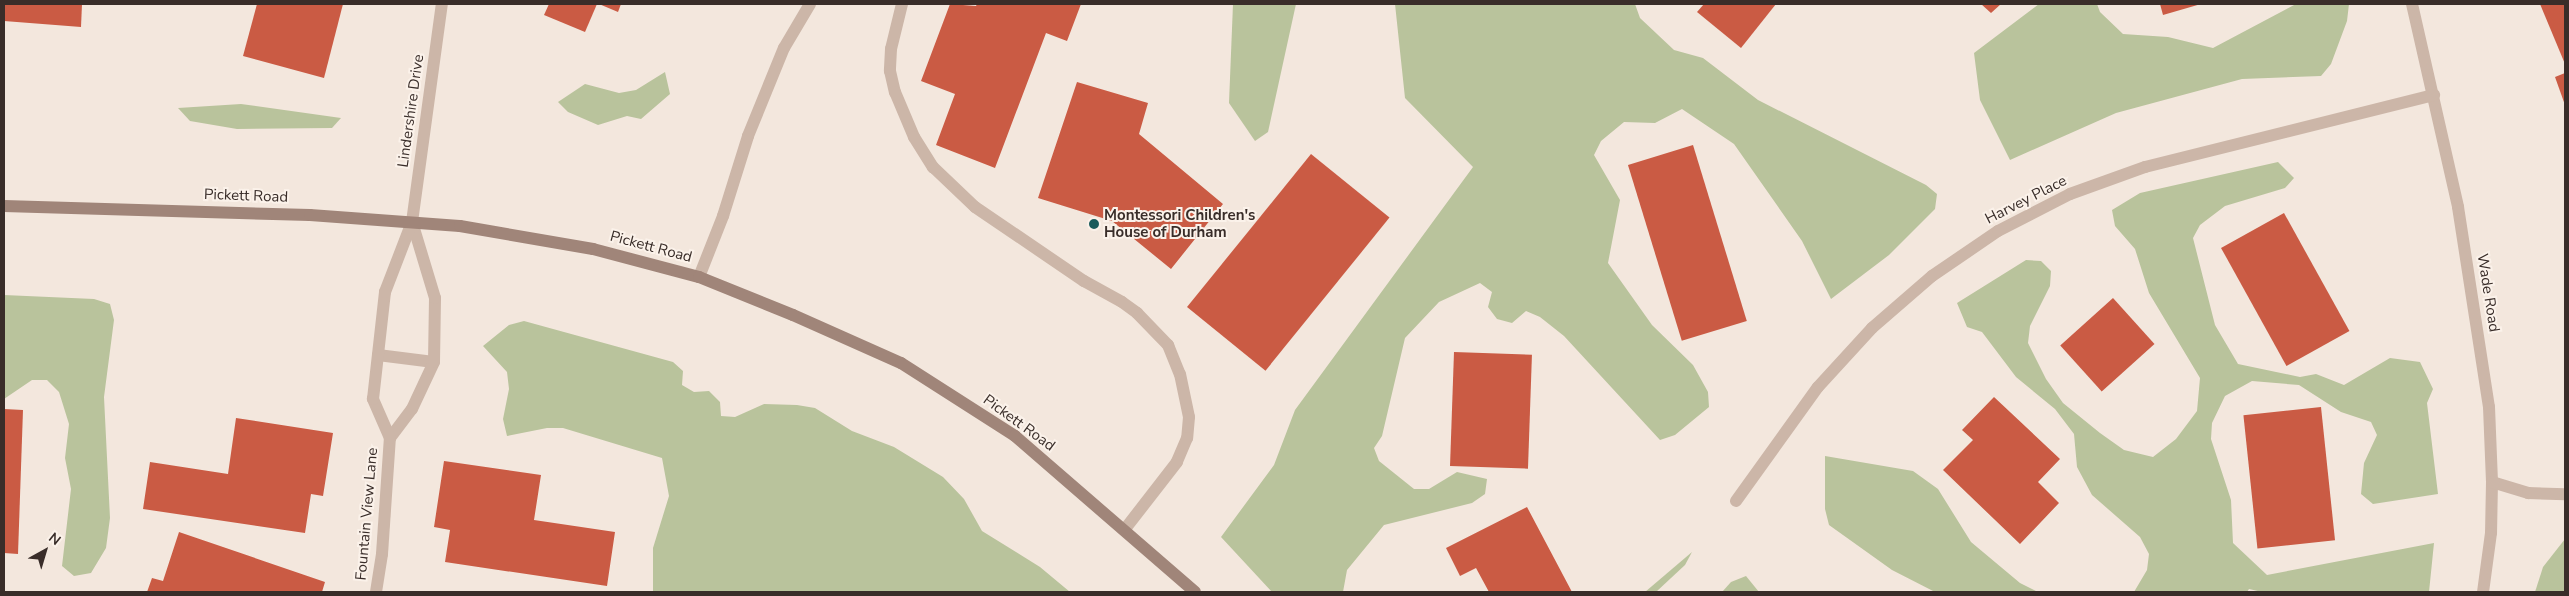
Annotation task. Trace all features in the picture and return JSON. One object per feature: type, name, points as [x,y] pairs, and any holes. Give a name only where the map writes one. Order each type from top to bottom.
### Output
[{"type":"street","name":"Lindershire Drive","points":[[412,222],[442,4]]},
{"type":"street","points":[[699,277],[722,216],[748,136],[784,48],[810,4]]},
{"type":"street","points":[[902,4],[891,49],[890,71],[895,92],[914,138],[933,167],[975,207],[1076,276],[1122,302],[1136,313],[1168,345],[1180,374],[1189,417],[1186,438],[1177,462],[1125,529]]},
{"type":"street","name":"Wade Road","points":[[2412,4],[2458,206],[2488,398],[2492,482],[2491,533],[2483,592]]},
{"type":"street","name":"Harvey Place","points":[[1736,501],[1818,388],[1872,328],[1932,276],[1998,231],[2070,194],[2145,167],[2434,95]]},
{"type":"street","name":"Pickett Road","points":[[4,206],[310,215],[460,226],[593,249],[699,277],[794,315],[901,363],[1015,436],[1125,529],[1194,592]]},
{"type":"street","name":"Fountain View Lane","points":[[376,592],[382,554],[390,438],[373,399],[385,292],[412,222]]},
{"type":"street","name":"Fountain View Lane","points":[[390,438],[412,409],[434,362],[435,298],[412,222]]},
{"type":"street","points":[[378,355],[434,362]]},
{"type":"street","points":[[2492,482],[2528,493],[2565,494]]},
{"type":"green space","points":[[1233,4],[1296,4],[1268,132],[1255,141],[1229,103]]},
{"type":"green space","points":[[1395,4],[1635,4],[1640,18],[1674,50],[1703,58],[1758,100],[1926,185],[1937,194],[1935,209],[1889,255],[1831,299],[1802,241],[1734,144],[1682,109],[1655,123],[1624,122],[1601,141],[1594,155],[1620,200],[1608,263],[1652,325],[1693,365],[1708,392],[1709,407],[1675,435],[1660,440],[1564,336],[1540,317],[1526,311],[1512,323],[1497,319],[1488,307],[1492,292],[1480,283],[1439,302],[1405,338],[1382,436],[1374,448],[1379,461],[1414,489],[1429,489],[1457,472],[1487,479],[1485,494],[1472,503],[1384,525],[1347,570],[1343,592],[1272,592],[1221,537],[1274,465],[1295,410],[1473,167],[1405,98]]},
{"type":"green space","points":[[2039,4],[2097,4],[2100,12],[2123,34],[2168,37],[2213,48],[2296,4],[2349,4],[2347,21],[2331,64],[2321,76],[2242,79],[2116,113],[2010,160],[1980,100],[1974,53]]},
{"type":"green space","points":[[665,72],[670,94],[641,119],[627,116],[598,125],[568,112],[558,102],[585,84],[619,93],[636,90]]},
{"type":"green space","points":[[241,104],[341,118],[332,128],[237,129],[190,121],[178,108]]},
{"type":"green space","points":[[2278,162],[2294,178],[2285,188],[2225,206],[2200,225],[2193,238],[2215,325],[2238,364],[2300,377],[2316,374],[2344,385],[2390,358],[2420,362],[2433,389],[2427,403],[2438,494],[2373,504],[2361,494],[2364,463],[2377,435],[2371,422],[2341,412],[2299,385],[2252,381],[2225,396],[2212,423],[2211,439],[2231,500],[2233,543],[2267,575],[2434,543],[2429,592],[2262,592],[2249,589],[2247,592],[2134,592],[2147,570],[2149,554],[2140,537],[2092,495],[2077,467],[2074,434],[2055,409],[2016,377],[1982,332],[1967,327],[1957,303],[2026,260],[2041,261],[2051,271],[2050,286],[2030,326],[2028,343],[2046,379],[2063,403],[2100,433],[2124,450],[2153,457],[2176,439],[2197,411],[2200,378],[2149,293],[2135,249],[2115,226],[2112,210],[2140,193]]},
{"type":"green space","points":[[4,295],[94,299],[110,304],[114,320],[104,397],[110,518],[106,548],[91,573],[74,576],[62,566],[71,489],[65,458],[69,424],[59,392],[47,380],[32,380],[4,399]]},
{"type":"green space","points":[[524,321],[673,362],[683,371],[682,385],[694,392],[709,391],[720,402],[721,416],[735,417],[764,404],[797,405],[815,408],[852,431],[894,447],[943,477],[964,499],[982,531],[1040,567],[1070,592],[653,592],[653,548],[669,496],[662,458],[563,428],[547,428],[507,436],[503,419],[509,389],[507,372],[483,346],[509,325]]},
{"type":"green space","points":[[1825,456],[1913,471],[1938,489],[1971,542],[2020,583],[2038,592],[1935,592],[1892,570],[1829,525],[1825,509]]},
{"type":"green space","points":[[2565,539],[2565,592],[2535,592],[2543,567]]},
{"type":"green space","points":[[1692,552],[1685,565],[1656,592],[1645,592]]},
{"type":"green space","points":[[1746,576],[1759,592],[1722,592],[1731,582]]},
{"type":"building","points":[[4,4],[82,4],[81,27],[4,21]]},
{"type":"building","points":[[257,4],[343,4],[324,78],[243,56]]},
{"type":"building","points":[[549,4],[597,4],[585,32],[544,15]]},
{"type":"building","points":[[599,4],[621,4],[618,12]]},
{"type":"building","points":[[950,4],[976,6],[977,4],[1081,4],[1067,41],[1046,33],[995,168],[936,145],[955,94],[921,81]]},
{"type":"building","points":[[1704,4],[1776,4],[1741,48],[1697,12]]},
{"type":"building","points":[[1981,4],[2001,4],[1991,13]]},
{"type":"building","points":[[2160,4],[2201,4],[2163,15]]},
{"type":"building","points":[[2540,4],[2565,4],[2565,64]]},
{"type":"building","points":[[2565,73],[2565,105],[2555,77]]},
{"type":"building","points":[[1077,82],[1148,103],[1139,134],[1223,204],[1171,269],[1112,221],[1038,198]]},
{"type":"building","points":[[1693,145],[1747,321],[1682,341],[1628,165]]},
{"type":"building","points":[[1311,154],[1389,218],[1266,371],[1187,307]]},
{"type":"building","points":[[2284,213],[2349,331],[2286,366],[2221,248]]},
{"type":"building","points":[[2113,298],[2154,344],[2102,392],[2060,346]]},
{"type":"building","points":[[1454,352],[1532,355],[1528,469],[1450,466]]},
{"type":"building","points":[[1994,397],[2060,459],[2038,482],[2059,503],[2020,544],[1943,470],[1973,440],[1962,430]]},
{"type":"building","points":[[2321,407],[2335,540],[2257,548],[2243,415]]},
{"type":"building","points":[[4,409],[23,410],[18,554],[4,553]]},
{"type":"building","points":[[236,418],[333,433],[323,496],[311,494],[305,533],[143,509],[150,462],[228,474]]},
{"type":"building","points":[[444,461],[541,475],[534,520],[615,532],[607,586],[445,562],[450,530],[434,527]]},
{"type":"building","points":[[1527,507],[1572,592],[1489,592],[1476,568],[1460,576],[1446,548]]},
{"type":"building","points":[[179,532],[325,582],[322,592],[147,592],[152,578],[163,581]]},
{"type":"place","name":"Montessori Children's House of Durham","points":[[1094,224]]}]
